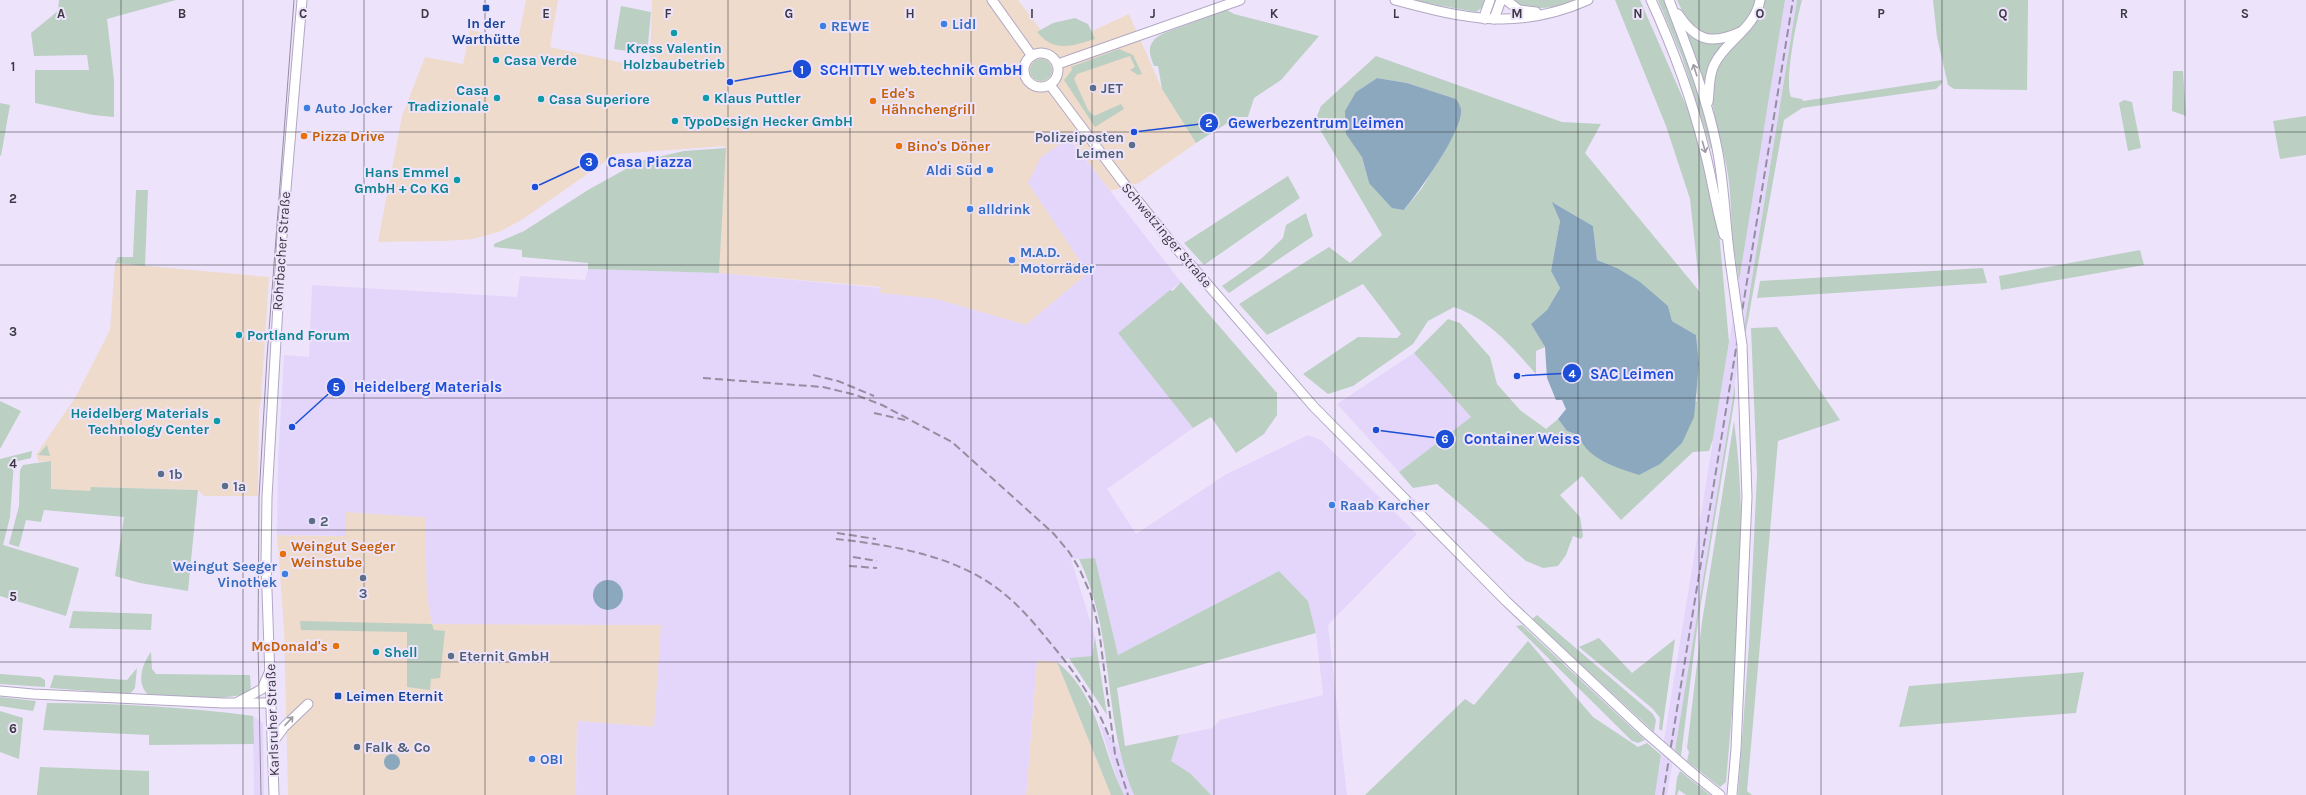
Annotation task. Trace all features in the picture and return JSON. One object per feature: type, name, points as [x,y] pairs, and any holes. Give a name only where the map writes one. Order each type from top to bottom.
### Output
[{"type":"main road","name":"Rohrbacher Straße","points":[[268,598],[267,497],[274,354],[293,88],[302,0]]},
{"type":"main road","points":[[992,0],[1032,56]]},
{"type":"main road","points":[[1058,64],[1240,0]]},
{"type":"main road","points":[[1395,0],[1444,13],[1485,19],[1524,18],[1548,13],[1588,0]]},
{"type":"main road","points":[[1485,19],[1484,14],[1490,0]]},
{"type":"main road","points":[[1494,19],[1502,0]]},
{"type":"main road","points":[[1506,0],[1518,10],[1548,13]]},
{"type":"main road","points":[[1650,0],[1670,46],[1701,137],[1729,252]]},
{"type":"main road","points":[[1669,0],[1691,58],[1707,107],[1722,177],[1729,252],[1744,367],[1747,497],[1737,725],[1732,795]]},
{"type":"main road","points":[[1669,0],[1684,23],[1693,32],[1703,38],[1719,40],[1743,31]]},
{"type":"main road","points":[[1707,107],[1708,86],[1714,65],[1756,13],[1760,0]]},
{"type":"main road","points":[[1046,53],[1052,56],[1058,64],[1057,77],[1050,85],[1037,87],[1027,79],[1025,66],[1032,56],[1046,53]]},
{"type":"main road","name":"Schwetzinger Straße","points":[[1050,85],[1122,181],[1170,241],[1290,380],[1382,478],[1466,562],[1644,731],[1718,794]]},
{"type":"main road","name":"Karlsruher Straße","points":[[268,598],[274,795]]},
{"type":"main road","points":[[235,703],[262,689],[271,670]]},
{"type":"main road","points":[[0,691],[33,694],[235,703],[272,703]]},
{"type":"main road","points":[[273,742],[288,723],[308,704]]},
{"type":"shaded area","points":[[526,0],[558,0],[550,47],[650,69],[652,0],[1018,0],[1044,34],[1062,45],[1129,14],[1162,89],[1196,143],[1139,183],[1110,191],[1070,138],[1028,183],[1088,273],[1026,325],[936,299],[879,293],[881,287],[719,273],[725,146],[616,154],[523,219],[501,231],[474,239],[378,242],[402,116],[425,57],[463,64],[470,30],[518,40]]},
{"type":"shaded area","points":[[1785,0],[1797,0],[1685,690],[1667,795],[1655,795]]},
{"type":"shaded area","points":[[1069,138],[1181,282],[1118,333],[1193,428],[1107,489],[1136,534],[1225,475],[1308,435],[1321,440],[1417,534],[1328,625],[1347,795],[1211,795],[1191,774],[1171,761],[1179,735],[1212,728],[1220,720],[1323,695],[1316,633],[1308,601],[1279,571],[1118,655],[1095,558],[1071,559],[1095,637],[1092,656],[1069,658],[1057,662],[1037,660],[1026,795],[576,795],[577,721],[654,727],[661,625],[432,624],[427,595],[425,517],[346,512],[346,536],[277,535],[278,461],[284,355],[309,357],[312,285],[517,297],[520,276],[585,280],[588,269],[719,273],[881,288],[879,293],[936,299],[1026,325],[1088,273],[1028,183],[1041,157]]},
{"type":"shaded area","points":[[115,263],[269,277],[259,411],[258,496],[204,496],[198,490],[91,487],[91,492],[51,489],[51,461],[39,462],[36,455],[75,398],[110,330]]},
{"type":"shaded area","points":[[1414,353],[1471,417],[1399,472],[1337,404]]},
{"type":"shaded area","points":[[346,512],[426,517],[427,595],[432,624],[662,625],[654,727],[577,721],[576,795],[288,795],[284,628],[277,535],[346,536]]},
{"type":"shaded area","points":[[1037,660],[1057,662],[1111,795],[1026,795]]},
{"type":"shaded area","points":[[253,716],[263,723],[264,795],[254,795]]},
{"type":"shaded area","points":[[1099,722],[1118,747],[1134,795],[1124,795],[1120,788]]},
{"type":"green space","points":[[59,0],[176,0],[107,19],[114,80],[114,117],[93,115],[35,103],[35,70],[89,70],[87,55],[34,56],[31,33],[58,11]]},
{"type":"green space","points":[[1410,0],[1486,0],[1483,7],[1476,12]]},
{"type":"green space","points":[[1511,0],[1579,0],[1553,7],[1535,8],[1527,7]]},
{"type":"green space","points":[[1615,0],[1640,0],[1688,110],[1701,152],[1719,232],[1729,342],[1713,439],[1709,451],[1693,452],[1621,520],[1582,476],[1560,495],[1580,517],[1583,536],[1581,539],[1573,536],[1566,555],[1558,566],[1543,568],[1526,561],[1437,484],[1413,488],[1399,472],[1471,417],[1414,353],[1448,319],[1460,323],[1490,357],[1497,384],[1520,410],[1546,429],[1558,419],[1567,431],[1578,435],[1697,401],[1696,388],[1699,364],[1696,335],[1672,321],[1668,306],[1617,268],[1597,260],[1593,226],[1554,203],[1560,221],[1551,271],[1560,288],[1547,310],[1531,324],[1545,347],[1536,351],[1536,374],[1509,344],[1489,326],[1467,312],[1454,307],[1428,321],[1413,344],[1353,386],[1328,394],[1303,374],[1358,337],[1397,338],[1401,334],[1363,284],[1267,335],[1239,304],[1329,247],[1350,263],[1382,235],[1315,121],[1321,106],[1376,56],[1562,122],[1601,124],[1585,153],[1700,292],[1690,199],[1666,126]],"holes":[[[1377,78],[1407,83],[1456,99],[1442,155],[1422,188],[1404,210],[1369,183],[1362,157],[1356,92]]]},
{"type":"green space","points":[[1658,0],[1664,0],[1692,73],[1714,148],[1711,149],[1682,57]]},
{"type":"green space","points":[[1677,0],[1756,0],[1742,24],[1732,32],[1722,36],[1712,37],[1695,28],[1688,20]]},
{"type":"green space","points":[[1764,0],[1785,0],[1739,281],[1733,239],[1728,175],[1712,101],[1713,77],[1717,66],[1723,57],[1755,23],[1761,12]]},
{"type":"green space","points":[[1797,0],[1802,0],[1794,34],[1790,64],[1789,89],[1791,97],[1802,99],[1803,101],[1942,80],[1942,83],[1936,89],[1802,108],[1784,120],[1743,348],[1742,340]]},
{"type":"green space","points":[[1933,0],[2028,0],[2027,90],[1954,89],[1948,85],[1937,37]]},
{"type":"green space","points":[[621,6],[651,12],[647,54],[614,49]]},
{"type":"green space","points":[[1227,10],[1234,14],[1319,36],[1281,80],[1254,98],[1248,117],[1237,117],[1196,143],[1162,89],[1158,66],[1154,66],[1150,55],[1150,46],[1155,39],[1164,33]]},
{"type":"green space","points":[[1075,18],[1088,24],[1095,39],[1079,44],[1064,46],[1050,43],[1043,39],[1037,32],[1053,23]]},
{"type":"green space","points":[[1681,24],[1686,31],[1730,39],[1705,90]]},
{"type":"green space","points":[[1119,49],[1133,55],[1142,74],[1138,75],[1130,70],[1135,67],[1130,56],[1077,74],[1074,79],[1088,110],[1094,116],[1121,104],[1124,109],[1095,127],[1064,80],[1072,70],[1071,67]]},
{"type":"green space","points":[[1041,59],[1045,60],[1051,66],[1051,74],[1045,80],[1041,81],[1037,80],[1031,74],[1030,70],[1031,66],[1037,60]]},
{"type":"green space","points":[[2173,71],[2183,71],[2186,116],[2172,111]]},
{"type":"green space","points":[[2124,100],[2132,102],[2141,148],[2128,151],[2119,103]]},
{"type":"green space","points":[[0,103],[10,105],[1,156],[0,155]]},
{"type":"green space","points":[[2306,116],[2306,155],[2280,159],[2273,121]]},
{"type":"green space","points":[[726,148],[719,273],[588,269],[588,263],[522,257],[522,250],[494,247],[494,244],[524,231],[588,190],[640,161],[684,151]]},
{"type":"green space","points":[[1288,176],[1300,198],[1204,265],[1184,243]]},
{"type":"green space","points":[[136,190],[148,190],[145,266],[115,263],[118,257],[133,257]]},
{"type":"green space","points":[[1306,213],[1313,236],[1229,293],[1222,286],[1262,258],[1283,238],[1286,225]]},
{"type":"green space","points":[[2140,250],[2144,265],[2001,290],[1999,276]]},
{"type":"green space","points":[[1983,268],[1987,283],[1757,298],[1760,281]]},
{"type":"green space","points":[[1181,282],[1277,393],[1277,415],[1264,434],[1236,453],[1211,417],[1193,428],[1118,333],[1170,290],[1173,291]]},
{"type":"green space","points":[[1777,327],[1840,420],[1778,441],[1747,791],[1752,795],[1738,795],[1749,644],[1757,474],[1751,328]]},
{"type":"green space","points":[[1735,384],[1735,397],[1698,621],[1681,756],[1675,750]]},
{"type":"green space","points":[[0,401],[21,411],[0,449]]},
{"type":"green space","points":[[1734,421],[1739,465],[1741,510],[1740,601],[1726,782],[1720,787],[1687,761],[1689,752],[1687,748],[1702,622]]},
{"type":"green space","points":[[47,445],[50,456],[38,455]]},
{"type":"green space","points":[[32,451],[31,458],[14,462],[10,517],[3,545],[79,568],[66,616],[0,596],[0,459]]},
{"type":"green space","points":[[51,461],[51,489],[90,491],[91,487],[198,490],[188,591],[140,583],[115,576],[124,517],[44,510],[41,522],[26,520],[19,547],[9,544],[19,506],[20,470],[23,465]]},
{"type":"green space","points":[[1095,558],[1118,655],[1279,571],[1308,601],[1316,633],[1117,688],[1125,746],[1179,735],[1171,761],[1191,774],[1211,795],[1134,795],[1124,766],[1117,737],[1099,618],[1091,588],[1079,559]]},
{"type":"green space","points":[[73,611],[152,614],[151,630],[69,628]]},
{"type":"green space","points":[[1537,615],[1653,714],[1656,720],[1654,732],[1532,619]]},
{"type":"green space","points":[[300,621],[432,624],[434,630],[445,631],[440,678],[431,679],[430,690],[407,687],[407,632],[301,630]]},
{"type":"green space","points":[[1522,625],[1645,740],[1638,743],[1632,741],[1516,626]]},
{"type":"green space","points":[[1095,637],[1107,715],[1069,658],[1092,656]]},
{"type":"green space","points":[[1599,638],[1632,673],[1675,639],[1662,731],[1659,729],[1660,718],[1653,709],[1579,647]]},
{"type":"green space","points":[[1528,641],[1593,717],[1638,747],[1647,743],[1661,755],[1655,795],[1365,795],[1465,699],[1474,705]]},
{"type":"green space","points":[[151,652],[152,669],[156,674],[250,675],[251,694],[219,698],[150,696],[145,691],[141,680],[145,662]]},
{"type":"green space","points":[[1057,662],[1071,676],[1091,707],[1116,778],[1124,795],[1111,795]]},
{"type":"green space","points":[[137,668],[135,688],[130,694],[50,688],[54,675],[127,680]]},
{"type":"green space","points":[[2084,672],[2076,713],[1899,727],[1909,686]]},
{"type":"green space","points":[[0,674],[40,677],[45,680],[45,687],[0,684]]},
{"type":"green space","points":[[0,697],[36,701],[33,711],[0,706]]},
{"type":"green space","points":[[47,703],[151,706],[253,716],[254,744],[149,745],[149,735],[43,730]]},
{"type":"green space","points":[[0,711],[23,718],[19,759],[0,752]]},
{"type":"green space","points":[[40,767],[149,771],[149,795],[37,795]]},
{"type":"green space","points":[[1680,771],[1710,795],[1686,795],[1679,790],[1677,795],[1675,795],[1677,778]]},
{"type":"water","points":[[1377,78],[1407,83],[1456,99],[1461,109],[1460,120],[1448,146],[1429,176],[1404,210],[1392,208],[1369,183],[1362,157],[1346,134],[1345,111],[1356,92]]},
{"type":"water","points":[[1552,202],[1593,226],[1597,260],[1617,268],[1640,282],[1668,306],[1672,321],[1696,335],[1699,364],[1694,417],[1682,443],[1660,464],[1639,475],[1612,465],[1596,457],[1583,444],[1578,435],[1567,431],[1558,419],[1566,409],[1562,400],[1556,400],[1547,378],[1545,347],[1531,324],[1547,310],[1560,288],[1551,271],[1560,221]]},
{"type":"water","points":[[608,580],[619,584],[623,595],[619,606],[608,610],[597,606],[593,595],[597,584]]},
{"type":"water","points":[[392,754],[399,759],[400,762],[395,769],[392,770],[385,765],[384,762],[389,755]]},
{"type":"tram line","points":[[261,795],[258,643],[259,497],[267,357],[294,0]]},
{"type":"railway","points":[[1663,795],[1793,0]]},
{"type":"railway","points":[[813,375],[838,381],[874,396]]},
{"type":"railway","points":[[703,378],[823,387],[856,395],[882,405],[952,442],[1053,533],[1069,552],[1079,568],[1091,595],[1099,630],[1115,754],[1128,795]]},
{"type":"railway","points":[[874,413],[905,420]]},
{"type":"railway","points":[[837,533],[876,539]]},
{"type":"railway","points":[[836,539],[900,548],[941,560],[980,577],[998,589],[1029,618],[1073,671],[1093,703],[1110,739]]},
{"type":"railway","points":[[853,557],[877,561]]},
{"type":"railway","points":[[849,566],[877,568]]},
{"type":"place","name":"In der Warthütte","points":[[486,8]]},
{"type":"place","name":"Lidl","points":[[944,24]]},
{"type":"place","name":"REWE","points":[[823,26]]},
{"type":"place","name":"Kress Valentin Holzbaubetrieb","points":[[674,33]]},
{"type":"place","name":"Casa Verde","points":[[496,60]]},
{"type":"place","name":"SCHITTLY web.technik GmbH","points":[[730,82]]},
{"type":"place","name":"JET","points":[[1093,88]]},
{"type":"place","name":"Casa Tradizionale","points":[[497,98]]},
{"type":"place","name":"Klaus Puttler","points":[[706,98]]},
{"type":"place","name":"Casa Superiore","points":[[541,99]]},
{"type":"place","name":"Ede's Hähnchengrill","points":[[873,101]]},
{"type":"place","name":"Auto Jocker","points":[[307,108]]},
{"type":"place","name":"TypoDesign Hecker GmbH","points":[[675,121]]},
{"type":"place","name":"Gewerbezentrum Leimen","points":[[1134,132]]},
{"type":"place","name":"Pizza Drive","points":[[304,136]]},
{"type":"place","name":"Polizeiposten Leimen","points":[[1132,145]]},
{"type":"place","name":"Bino's Döner","points":[[899,146]]},
{"type":"place","name":"Aldi Süd","points":[[990,170]]},
{"type":"place","name":"Hans Emmel GmbH + Co KG","points":[[457,180]]},
{"type":"place","name":"Casa Piazza","points":[[535,187]]},
{"type":"place","name":"alldrink","points":[[970,209]]},
{"type":"place","name":"M.A.D. Motorräder","points":[[1012,260]]},
{"type":"place","name":"Portland Forum","points":[[239,335]]},
{"type":"place","name":"SAC Leimen","points":[[1517,376]]},
{"type":"place","name":"Heidelberg Materials Technology Center","points":[[217,421]]},
{"type":"place","name":"Heidelberg Materials","points":[[292,427]]},
{"type":"place","name":"Container Weiss","points":[[1376,430]]},
{"type":"place","name":"1b","points":[[161,474]]},
{"type":"place","name":"1a","points":[[225,486]]},
{"type":"place","name":"Raab Karcher","points":[[1332,505]]},
{"type":"place","name":"2","points":[[312,521]]},
{"type":"place","name":"Weingut Seeger Weinstube","points":[[283,554]]},
{"type":"place","name":"Weingut Seeger Vinothek","points":[[285,574]]},
{"type":"place","name":"3","points":[[363,578]]},
{"type":"place","name":"McDonald's","points":[[336,646]]},
{"type":"place","name":"Shell","points":[[376,652]]},
{"type":"place","name":"Eternit GmbH","points":[[451,656]]},
{"type":"place","name":"Leimen Eternit","points":[[338,696]]},
{"type":"place","name":"Falk & Co","points":[[357,747]]},
{"type":"place","name":"OBI","points":[[532,759]]}]
